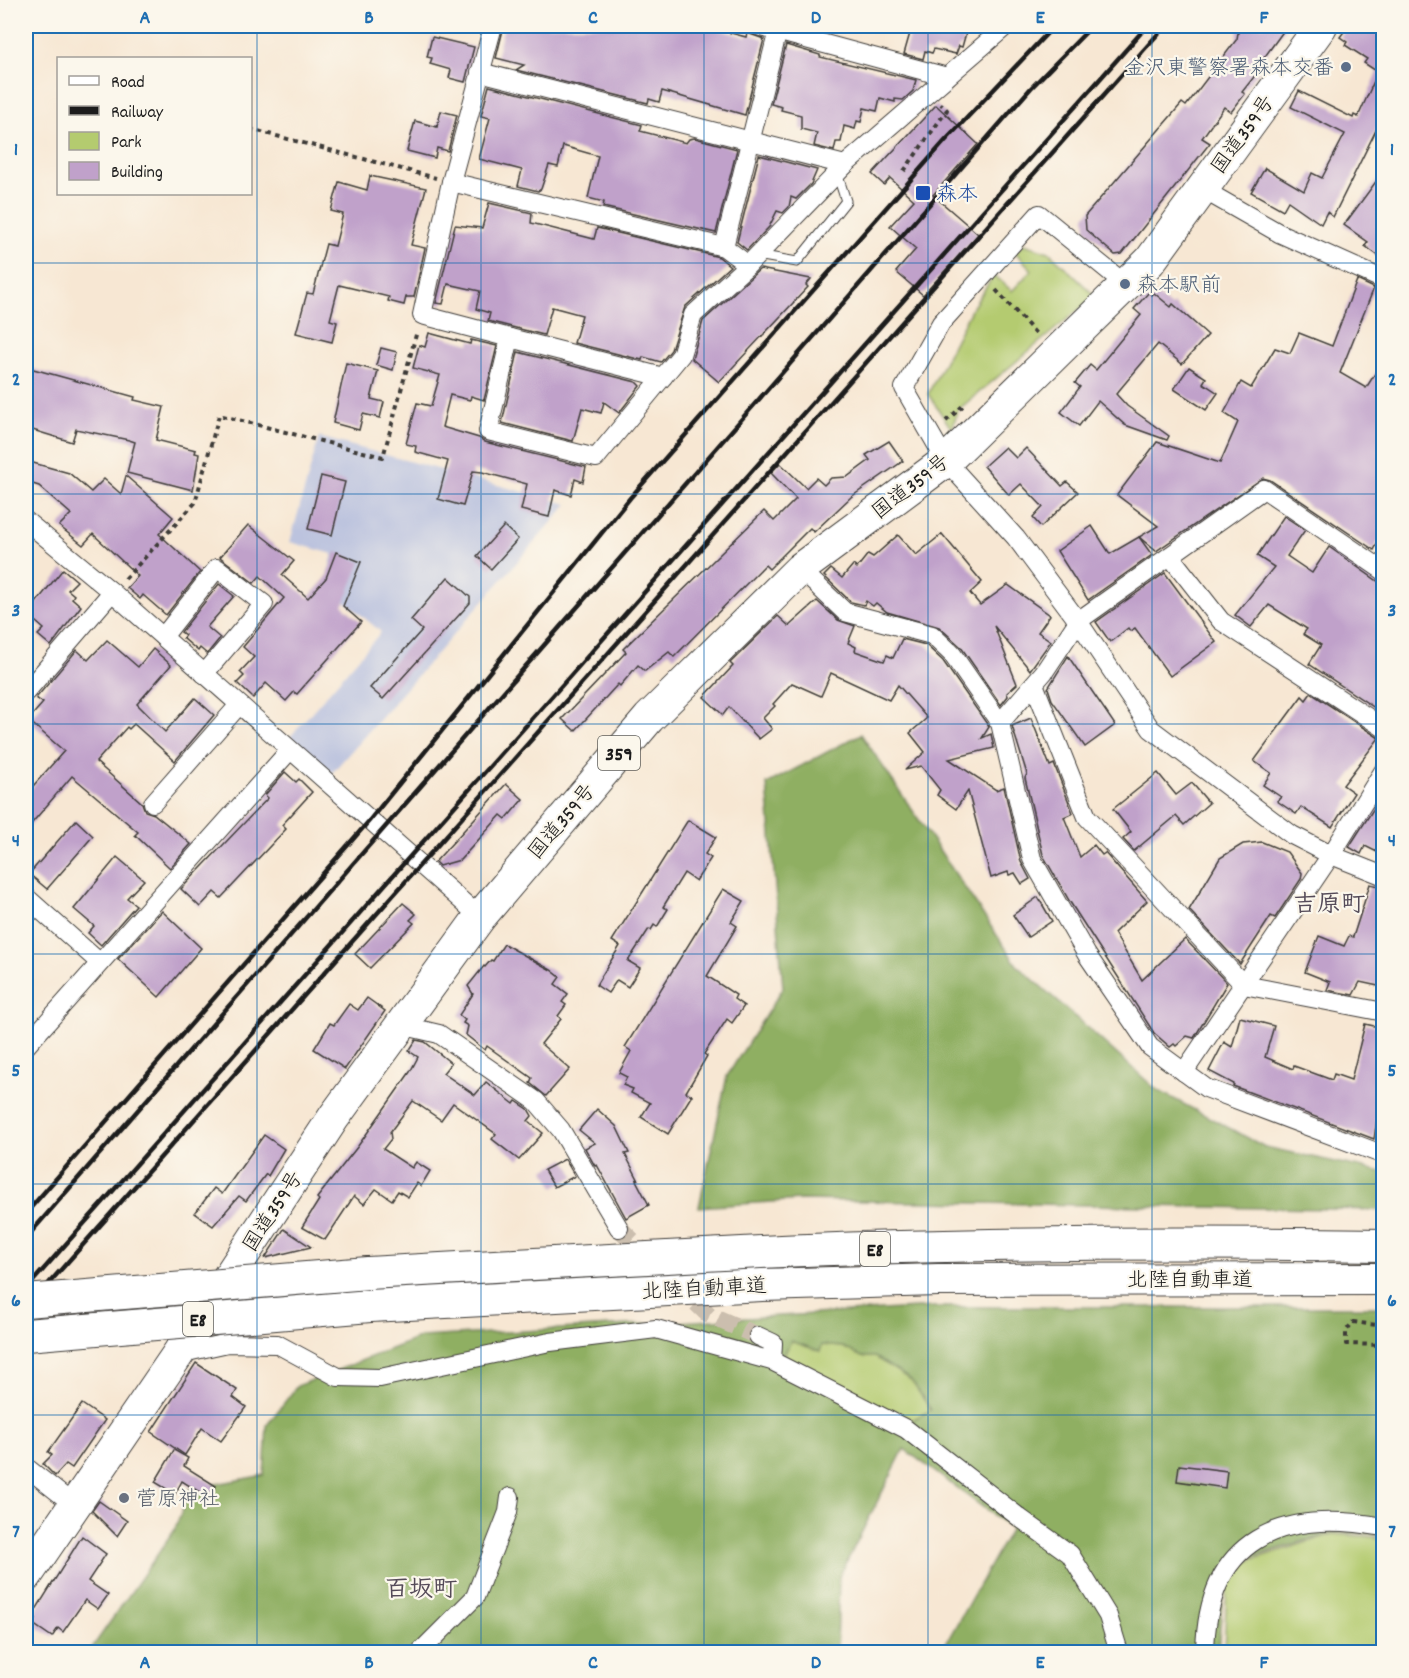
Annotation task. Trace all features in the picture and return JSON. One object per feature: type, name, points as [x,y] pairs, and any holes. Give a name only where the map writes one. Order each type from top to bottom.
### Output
[{"type":"highway","name":"国道359号","points":[[26,1576],[73,1504],[178,1354],[334,1117],[480,917],[649,718],[800,569],[946,460],[1150,261],[1321,26]]},
{"type":"highway","name":"北陸自動車道","points":[[26,1301],[368,1273],[761,1252],[1153,1244],[1383,1245]]},
{"type":"highway","name":"北陸自動車道","points":[[26,1335],[370,1306],[762,1285],[914,1280],[1383,1279]]},
{"type":"street","points":[[493,26],[451,182],[422,315],[663,377]]},
{"type":"street","points":[[758,26],[778,28],[947,77]]},
{"type":"street","points":[[510,338],[488,431],[596,458],[681,355],[693,315],[753,260],[841,169],[1006,26]]},
{"type":"street","points":[[724,248],[778,28]]},
{"type":"street","points":[[480,72],[751,140],[841,169]]},
{"type":"street","points":[[451,182],[724,248],[753,260]]},
{"type":"street","points":[[1202,189],[1279,233],[1383,280]]},
{"type":"street","points":[[1125,284],[1039,214],[941,322],[904,388],[946,460],[1016,538],[1078,621],[1151,729],[1292,835],[1330,855],[1383,876]]},
{"type":"street","points":[[1000,723],[1065,644],[1078,621],[1264,489],[1383,567]]},
{"type":"street","points":[[26,520],[112,592],[480,917]]},
{"type":"street","points":[[1170,556],[1221,621],[1383,728]]},
{"type":"street","points":[[163,637],[217,568],[264,604],[204,674]]},
{"type":"street","points":[[800,569],[844,612],[932,635],[952,654],[1000,723],[1032,859],[1087,955],[1150,1047],[1206,1088],[1383,1155]]},
{"type":"street","points":[[26,692],[112,592]]},
{"type":"street","points":[[1034,684],[1087,817],[1244,985],[1383,1012]]},
{"type":"street","points":[[153,803],[239,705]]},
{"type":"street","points":[[26,1046],[290,750]]},
{"type":"street","points":[[1184,1072],[1330,855],[1383,770]]},
{"type":"street","points":[[26,897],[99,962]]},
{"type":"street","points":[[401,1025],[439,1034],[536,1101],[561,1130],[619,1228]]},
{"type":"street","points":[[178,1354],[228,1343],[277,1344],[338,1377],[380,1378],[550,1342],[656,1329],[772,1361],[906,1429],[1070,1554],[1108,1616],[1119,1653]]},
{"type":"street","points":[[758,1336],[773,1343],[772,1361]]},
{"type":"street","points":[[26,1467],[73,1504]]},
{"type":"street","points":[[420,1653],[475,1597],[508,1512],[510,1497]]},
{"type":"street","points":[[1205,1653],[1206,1629],[1217,1589],[1228,1563],[1248,1543],[1267,1534],[1328,1520],[1383,1527]]},
{"type":"lane","points":[[753,260],[797,262],[846,201],[841,169]]},
{"type":"path","points":[[904,171],[947,111]]},
{"type":"path","points":[[252,130],[451,182]]},
{"type":"path","points":[[989,283],[1039,335],[1031,343]]},
{"type":"path","points":[[112,592],[195,503],[219,415],[383,457],[422,315]]},
{"type":"path","points":[[946,421],[974,395]]},
{"type":"path","points":[[1383,1326],[1353,1322],[1346,1331],[1346,1344],[1383,1345]]},
{"type":"shaded area","points":[[319,437],[568,504],[332,773],[290,737],[381,632],[325,584],[333,554],[290,542]]},
{"type":"green space","points":[[1024,244],[1049,252],[1095,296],[958,410],[952,430],[928,394],[971,310],[994,275],[1012,291],[1032,270],[1015,252]]},
{"type":"green space","points":[[861,734],[1017,965],[1157,1090],[1265,1147],[1383,1172],[1383,1210],[801,1200],[699,1207],[727,1076],[783,988],[767,784]]},
{"type":"green space","points":[[934,1307],[1383,1307],[1383,1539],[1374,1534],[1334,1532],[1239,1561],[1224,1580],[1218,1652],[941,1652],[1011,1528],[904,1449],[839,1577],[837,1652],[89,1652],[174,1531],[190,1489],[264,1475],[267,1425],[297,1386],[421,1337]],"holes":[[[791,1341],[820,1351],[822,1345],[843,1347],[862,1357],[875,1357],[911,1380],[931,1410],[907,1423],[778,1366]]]},
{"type":"green space","points":[[791,1341],[820,1351],[822,1345],[843,1347],[862,1357],[875,1357],[911,1380],[931,1410],[907,1423],[778,1366]]},
{"type":"green space","points":[[1333,1534],[1374,1537],[1383,1542],[1383,1652],[1224,1652],[1227,1582],[1241,1563]]},
{"type":"building","points":[[504,26],[705,26],[746,37],[747,33],[764,39],[745,115],[662,91],[659,102],[649,99],[648,103],[516,70],[524,65],[496,58]]},
{"type":"building","points":[[912,26],[968,26],[962,47],[959,46],[956,54],[934,49],[932,53],[925,51],[923,59],[904,54]]},
{"type":"building","points":[[1239,26],[1287,26],[1258,66],[1261,68],[1242,92],[1245,94],[1231,112],[1224,107],[1202,138],[1210,143],[1122,254],[1115,255],[1086,230],[1085,216],[1182,103],[1186,106],[1237,39]]},
{"type":"building","points":[[1348,26],[1383,26],[1383,116],[1333,217],[1327,212],[1321,224],[1288,201],[1283,210],[1251,192],[1265,168],[1304,191],[1312,173],[1322,178],[1345,134],[1291,107],[1299,91],[1353,118],[1354,115],[1358,117],[1378,72],[1364,63],[1367,59],[1345,45],[1347,42],[1340,37]]},
{"type":"building","points":[[432,37],[474,47],[465,82],[449,78],[451,70],[430,64],[432,58],[427,57]]},
{"type":"building","points":[[786,45],[820,55],[820,57],[916,80],[913,91],[903,100],[895,99],[895,102],[880,98],[877,111],[864,108],[861,122],[857,121],[855,129],[844,126],[841,142],[836,142],[834,151],[814,146],[817,133],[801,129],[801,115],[781,110],[782,107],[771,104]]},
{"type":"building","points":[[489,86],[642,125],[640,131],[686,143],[689,139],[695,138],[737,149],[716,233],[603,207],[604,202],[588,198],[598,156],[563,146],[558,167],[549,165],[541,189],[538,191],[518,186],[522,170],[479,159],[490,118],[481,116]]},
{"type":"building","points":[[936,105],[978,144],[933,195],[978,234],[923,295],[896,272],[916,249],[890,226],[914,200],[890,178],[884,185],[872,174]]},
{"type":"building","points":[[441,111],[457,115],[448,151],[437,148],[435,158],[407,151],[415,121],[437,127]]},
{"type":"building","points":[[759,155],[817,170],[811,184],[796,199],[791,197],[789,207],[783,213],[777,211],[769,227],[747,250],[737,242]]},
{"type":"building","points":[[1383,172],[1383,259],[1365,246],[1368,242],[1344,225]]},
{"type":"building","points":[[370,176],[426,188],[411,245],[425,248],[414,297],[406,297],[404,305],[388,301],[389,297],[339,285],[330,320],[337,322],[332,342],[296,333],[307,293],[313,294],[326,244],[335,246],[343,214],[331,211],[339,182],[367,190]]},
{"type":"building","points":[[489,203],[532,213],[531,223],[594,239],[597,228],[719,257],[730,266],[685,307],[671,350],[661,362],[643,357],[642,360],[574,343],[582,315],[552,307],[544,335],[488,321],[490,313],[476,309],[480,291],[448,284],[443,304],[436,303],[455,225],[482,228]]},
{"type":"building","points":[[760,269],[811,279],[806,285],[808,287],[719,382],[692,359],[703,321]]},
{"type":"building","points":[[1357,280],[1374,288],[1340,373],[1366,388],[1383,361],[1383,533],[1374,550],[1270,480],[1263,478],[1156,551],[1139,537],[1158,526],[1117,495],[1157,442],[1220,463],[1238,422],[1224,413],[1241,382],[1251,388],[1275,348],[1290,353],[1299,333],[1332,346]]},
{"type":"building","points":[[1149,292],[1152,295],[1154,293],[1171,307],[1173,304],[1208,335],[1182,364],[1158,344],[1116,394],[1127,406],[1169,436],[1167,440],[1125,425],[1098,401],[1079,426],[1061,412],[1080,387],[1075,383],[1090,365],[1096,370],[1141,315],[1134,309]]},
{"type":"building","points":[[429,333],[470,344],[471,340],[497,346],[484,400],[471,396],[470,400],[450,395],[442,427],[479,438],[485,442],[586,467],[583,482],[575,479],[571,495],[555,490],[549,517],[521,510],[527,484],[482,472],[473,471],[463,506],[438,499],[448,461],[415,452],[416,446],[406,444],[417,403],[431,406],[440,375],[413,368],[419,345],[425,347]]},
{"type":"building","points":[[381,348],[397,352],[393,370],[376,365]]},
{"type":"building","points":[[518,352],[636,382],[640,386],[619,413],[604,402],[601,413],[582,408],[573,441],[502,423]]},
{"type":"building","points":[[346,363],[378,371],[371,399],[384,402],[380,418],[363,414],[359,430],[333,423]]},
{"type":"building","points":[[26,367],[164,407],[156,440],[196,450],[195,453],[199,454],[193,490],[127,473],[135,442],[76,429],[72,442],[26,428]]},
{"type":"building","points":[[1189,367],[1206,378],[1203,383],[1218,393],[1206,410],[1174,389]]},
{"type":"building","points":[[889,441],[903,461],[851,497],[814,532],[810,528],[769,569],[765,565],[674,657],[669,652],[645,671],[638,665],[575,731],[562,719],[626,652],[623,649],[764,511],[774,521],[796,499],[771,473],[780,463],[806,488],[816,478],[824,485],[831,478],[847,477],[870,460],[866,455]]},
{"type":"building","points":[[1005,447],[1016,458],[1026,448],[1062,486],[1067,482],[1078,492],[1041,527],[1033,518],[1043,507],[1021,484],[1009,495],[984,466]]},
{"type":"building","points":[[26,461],[69,473],[91,492],[104,479],[121,494],[126,476],[173,517],[159,534],[200,572],[166,615],[143,595],[140,599],[127,588],[138,576],[93,534],[83,545],[59,526],[71,514],[39,486],[26,482]]},
{"type":"building","points":[[321,476],[345,482],[332,535],[308,529]]},
{"type":"building","points":[[1284,516],[1305,530],[1287,556],[1312,573],[1329,547],[1383,585],[1383,695],[1375,708],[1309,664],[1321,645],[1303,634],[1307,629],[1269,605],[1251,627],[1235,615],[1274,567],[1257,556]]},
{"type":"building","points":[[248,525],[294,561],[282,575],[308,598],[326,578],[336,552],[361,562],[343,606],[361,622],[297,694],[294,692],[286,701],[266,683],[253,698],[237,683],[244,676],[240,672],[254,657],[243,647],[284,598],[260,576],[254,583],[220,557]]},
{"type":"building","points":[[504,526],[518,539],[491,569],[477,556]]},
{"type":"building","points":[[1092,526],[1110,554],[1139,537],[1152,555],[1088,600],[1057,551]]},
{"type":"building","points":[[942,534],[982,582],[970,593],[980,605],[1008,585],[1050,615],[1038,632],[1051,641],[1030,670],[994,626],[1017,684],[1007,693],[1008,696],[1001,705],[961,647],[939,627],[887,612],[876,603],[873,606],[866,601],[864,605],[851,602],[824,576],[831,569],[842,578],[853,565],[857,568],[868,554],[873,557],[898,535],[916,555]]},
{"type":"building","points":[[63,569],[77,581],[68,590],[74,595],[72,598],[81,606],[51,646],[38,635],[44,629],[27,614]]},
{"type":"building","points":[[1165,573],[1216,642],[1170,676],[1135,628],[1130,631],[1128,628],[1110,642],[1096,622]]},
{"type":"building","points":[[448,577],[470,597],[470,603],[383,699],[370,688],[422,630],[411,620]]},
{"type":"building","points":[[219,584],[234,596],[207,627],[220,638],[207,654],[200,648],[198,651],[183,638],[185,635],[181,632]]},
{"type":"building","points":[[817,601],[838,620],[855,626],[848,643],[856,647],[855,651],[884,661],[887,655],[893,658],[902,639],[926,645],[943,661],[989,727],[982,738],[991,734],[994,748],[949,759],[996,790],[1004,787],[1021,862],[1030,879],[1022,884],[1015,873],[1009,875],[1008,872],[991,878],[968,791],[956,809],[937,795],[940,790],[921,766],[905,770],[925,752],[910,733],[927,718],[898,685],[889,700],[831,673],[821,696],[792,683],[763,718],[772,729],[759,739],[729,707],[723,715],[704,697],[733,666],[730,663],[778,616],[789,626]]},
{"type":"building","points":[[107,640],[138,667],[153,649],[171,665],[137,704],[165,732],[195,698],[214,715],[175,761],[134,724],[129,729],[127,727],[96,762],[142,803],[145,811],[154,814],[191,844],[170,868],[135,835],[138,832],[72,776],[26,830],[26,794],[64,751],[28,720],[43,703],[36,698],[77,650],[88,660]]},
{"type":"building","points":[[1068,656],[1115,725],[1085,747],[1052,700],[1048,688]]},
{"type":"building","points":[[1311,693],[1379,738],[1343,785],[1354,793],[1332,827],[1301,807],[1296,814],[1277,801],[1281,797],[1263,785],[1271,773],[1254,761],[1302,696],[1306,700]]},
{"type":"building","points":[[1031,718],[1050,766],[1054,764],[1073,813],[1064,817],[1080,857],[1094,845],[1102,855],[1105,853],[1147,901],[1114,933],[1142,980],[1185,939],[1227,983],[1194,1038],[1187,1036],[1176,1046],[1174,1044],[1170,1047],[1154,1033],[1070,902],[1043,855],[1025,778],[1027,774],[1012,726]]},
{"type":"building","points":[[285,772],[296,782],[299,779],[312,792],[282,825],[286,829],[221,898],[214,892],[200,907],[181,889],[268,798],[265,795]]},
{"type":"building","points":[[1158,773],[1176,795],[1192,783],[1209,803],[1184,825],[1176,816],[1134,851],[1123,839],[1131,832],[1113,809]]},
{"type":"building","points":[[506,784],[523,799],[506,819],[501,815],[460,860],[439,866],[435,862]]},
{"type":"building","points":[[1383,794],[1383,855],[1365,846],[1361,854],[1349,847]]},
{"type":"building","points":[[76,820],[93,836],[47,889],[29,874]]},
{"type":"building","points":[[688,820],[716,837],[705,854],[711,858],[696,881],[684,873],[663,907],[668,909],[657,927],[654,925],[651,930],[649,929],[628,961],[640,968],[628,987],[617,980],[608,993],[596,985],[620,946],[612,941]]},
{"type":"building","points":[[1262,842],[1287,852],[1302,873],[1301,879],[1275,918],[1271,916],[1240,964],[1189,910],[1220,858],[1243,844]]},
{"type":"building","points":[[117,857],[144,880],[127,898],[136,905],[101,945],[88,933],[94,926],[74,909]]},
{"type":"building","points":[[1370,884],[1383,887],[1383,987],[1360,982],[1353,995],[1327,990],[1330,982],[1305,972],[1319,936],[1344,946],[1349,936],[1353,937]]},
{"type":"building","points":[[723,889],[744,901],[731,922],[737,926],[707,976],[736,995],[734,999],[744,1006],[732,1023],[727,1019],[704,1054],[707,1056],[686,1092],[692,1095],[668,1134],[641,1117],[650,1103],[631,1093],[633,1089],[623,1085],[627,1077],[619,1073],[631,1051],[625,1047]]},
{"type":"building","points":[[1038,897],[1052,921],[1028,937],[1013,915]]},
{"type":"building","points":[[403,903],[416,914],[410,920],[414,923],[370,968],[355,954]]},
{"type":"building","points":[[162,911],[201,948],[159,997],[118,959]]},
{"type":"building","points":[[504,944],[560,977],[555,984],[568,994],[562,1002],[566,1005],[558,1016],[561,1019],[541,1044],[570,1069],[546,1096],[530,1083],[532,1078],[487,1046],[485,1050],[466,1035],[468,1026],[463,1023],[465,1020],[459,1015],[473,994],[468,986],[484,966],[491,960],[493,961]]},
{"type":"building","points":[[367,998],[385,1011],[345,1069],[314,1049],[330,1023],[334,1025],[349,1004],[358,1010]]},
{"type":"building","points":[[1240,1017],[1274,1026],[1265,1057],[1293,1069],[1294,1066],[1332,1080],[1334,1074],[1351,1080],[1365,1024],[1383,1028],[1383,1079],[1374,1139],[1233,1086],[1234,1084],[1209,1071],[1224,1042],[1232,1047]]},
{"type":"building","points":[[416,1040],[425,1042],[451,1063],[443,1073],[475,1095],[486,1082],[514,1104],[516,1101],[528,1109],[532,1116],[528,1121],[543,1133],[519,1160],[492,1139],[496,1134],[453,1103],[441,1120],[413,1101],[390,1132],[391,1139],[383,1149],[412,1168],[416,1162],[430,1171],[421,1186],[417,1183],[408,1197],[398,1191],[392,1200],[376,1189],[364,1204],[354,1196],[325,1240],[302,1227],[319,1200],[317,1198],[358,1146],[410,1072],[418,1057],[409,1051]]},
{"type":"building","points":[[597,1109],[616,1126],[629,1153],[625,1154],[649,1205],[626,1218],[585,1148],[595,1143],[579,1130]]},
{"type":"building","points":[[264,1135],[284,1149],[268,1176],[266,1174],[246,1201],[239,1196],[213,1226],[195,1213],[214,1188],[222,1194]]},
{"type":"building","points":[[565,1159],[575,1176],[554,1187],[544,1170]]},
{"type":"building","points":[[284,1229],[311,1247],[265,1258]]},
{"type":"building","points":[[196,1363],[237,1390],[233,1397],[246,1407],[221,1441],[202,1428],[185,1455],[151,1432]]},
{"type":"building","points":[[82,1404],[105,1420],[72,1468],[66,1464],[55,1476],[43,1464],[52,1455],[48,1452]]},
{"type":"building","points":[[174,1450],[188,1458],[184,1466],[216,1486],[209,1498],[182,1481],[175,1494],[155,1482]]},
{"type":"building","points":[[1179,1465],[1227,1471],[1225,1488],[1177,1481]]},
{"type":"building","points":[[99,1501],[127,1521],[117,1536],[92,1511]]},
{"type":"building","points":[[82,1536],[106,1554],[88,1581],[108,1595],[98,1609],[85,1600],[63,1632],[58,1628],[52,1637],[33,1624],[36,1619],[32,1616]]},
{"type":"tunnel","points":[[619,1228],[709,1315],[758,1336]]},
{"type":"railway","points":[[26,1213],[369,821],[630,498],[945,141],[1054,26]]},
{"type":"railway","points":[[26,1238],[1031,88],[1092,26]]},
{"type":"railway","points":[[26,1289],[1147,26]]},
{"type":"railway","points":[[26,1309],[1165,26]]},
{"type":"place","name":"金沢東警察署森本交番","points":[[1346,67]]},
{"type":"place","name":"森本","points":[[923,193]]},
{"type":"place","name":"森本駅前","points":[[1125,284]]},
{"type":"place","name":"菅原神社","points":[[124,1498]]},
{"type":"district","name":"吉原町","points":[[1329,903]]},
{"type":"district","name":"百坂町","points":[[421,1588]]}]
